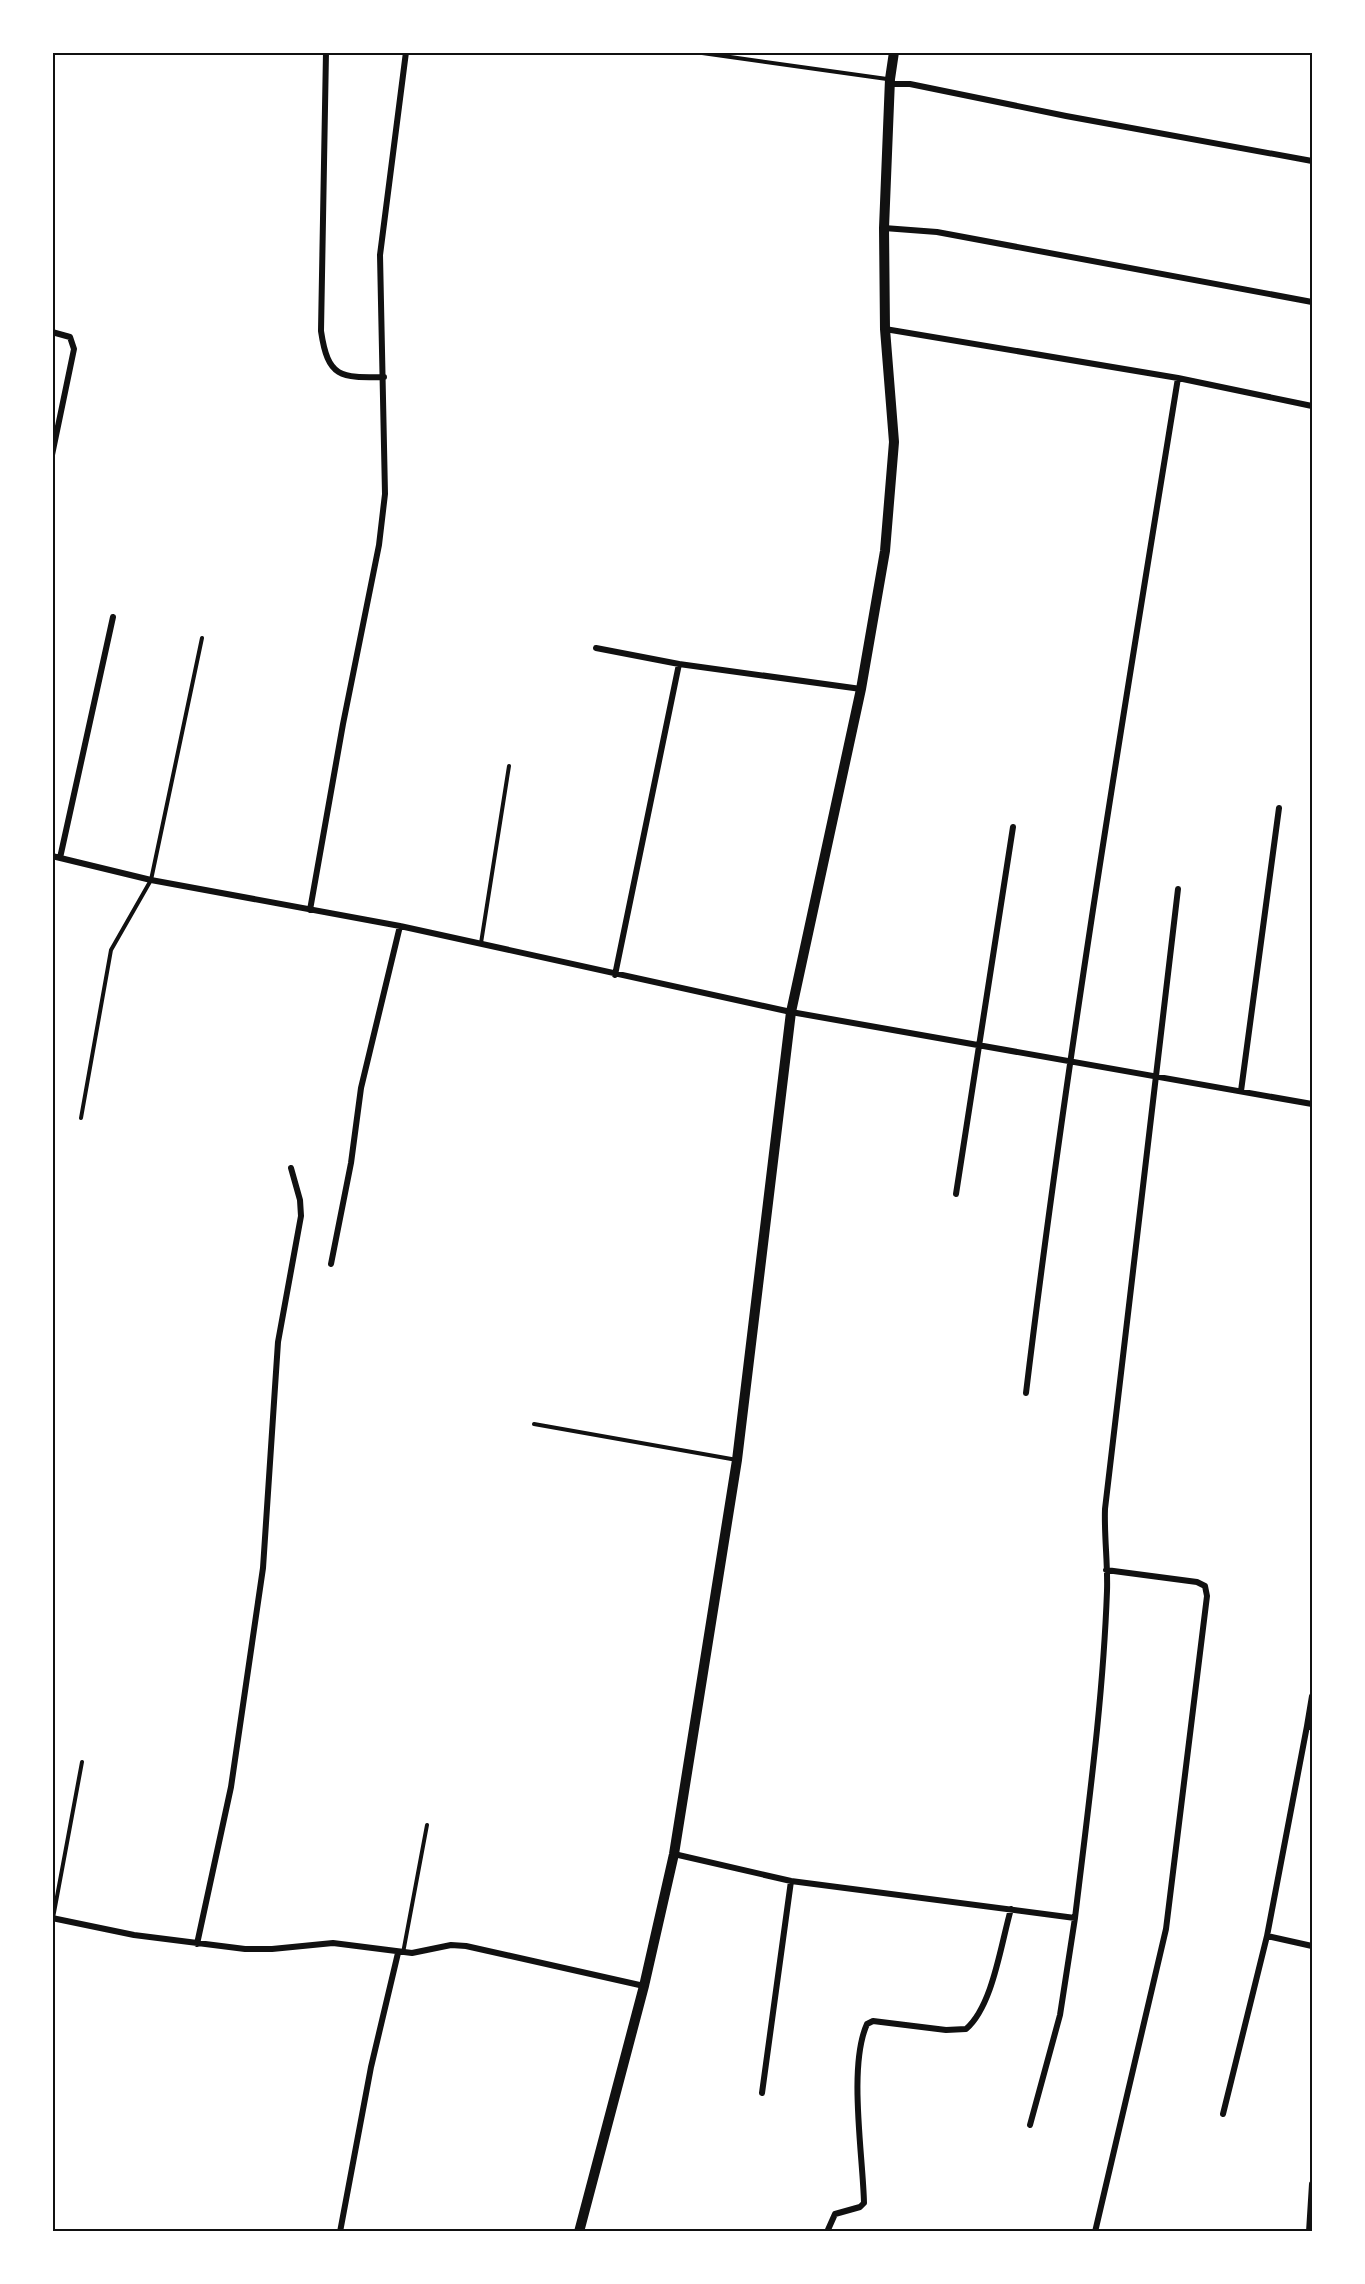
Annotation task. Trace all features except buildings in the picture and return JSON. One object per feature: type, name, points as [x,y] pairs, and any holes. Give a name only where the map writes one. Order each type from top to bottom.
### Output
[{"type":"main road","points":[[579,2232],[644,1986],[674,1854],[737,1460],[791,1012],[861,689],[885,551],[894,442],[885,329],[884,228],[890,81],[894,52]]},
{"type":"street","points":[[326,52],[321,331],[324,351],[333,369],[344,377],[384,377]]},
{"type":"street","points":[[309,910],[343,724],[380,545],[385,494],[384,377],[379,303],[380,255],[406,52]]},
{"type":"street","points":[[890,81],[1312,161]]},
{"type":"street","points":[[884,228],[937,232],[1312,302]]},
{"type":"street","points":[[885,329],[1178,378],[1312,406]]},
{"type":"street","points":[[52,332],[70,337],[74,349],[52,455]]},
{"type":"street","points":[[1026,1393],[1071,1061],[1117,753],[1178,378]]},
{"type":"street","points":[[60,858],[113,617]]},
{"type":"street","points":[[596,648],[679,664],[861,689]]},
{"type":"street","points":[[615,975],[679,664]]},
{"type":"street","points":[[1241,1091],[1279,808]]},
{"type":"street","points":[[956,1194],[1013,827]]},
{"type":"street","points":[[52,856],[151,880],[400,926],[791,1012],[1312,1104]]},
{"type":"street","points":[[1030,2125],[1060,2015],[1075,1918],[1097,1741],[1106,1611],[1105,1509],[1178,889]]},
{"type":"street","points":[[331,1264],[351,1163],[361,1088],[400,926]]},
{"type":"street","points":[[196,1944],[231,1787],[263,1568],[278,1342],[301,1216],[300,1200],[291,1168]]},
{"type":"street","points":[[1095,2232],[1166,1929],[1207,1596],[1205,1586],[1197,1582],[1106,1570]]},
{"type":"street","points":[[1223,2114],[1267,1936],[1310,1726],[1312,1696]]},
{"type":"street","points":[[674,1854],[791,1881],[1075,1918]]},
{"type":"street","points":[[762,2093],[791,1881]]},
{"type":"street","points":[[827,2232],[835,2214],[861,2207],[864,2203],[858,2082],[863,2033],[867,2024],[873,2021],[946,2030],[966,2029],[980,2011],[989,1989],[1011,1910]]},
{"type":"street","points":[[53,1918],[134,1935],[260,1950],[314,1943],[354,1944],[400,1953],[451,1945],[466,1946],[644,1986]]},
{"type":"street","points":[[1267,1936],[1312,1946]]},
{"type":"street","points":[[340,2232],[371,2067],[400,1953]]},
{"type":"street","points":[[1309,2232],[1312,2184]]},
{"type":"lane","points":[[695,52],[890,81]]},
{"type":"lane","points":[[81,1118],[111,950],[151,880],[202,638]]},
{"type":"lane","points":[[481,945],[509,766]]},
{"type":"lane","points":[[534,1424],[737,1460]]},
{"type":"lane","points":[[53,1918],[82,1762]]},
{"type":"lane","points":[[400,1953],[427,1825]]}]
